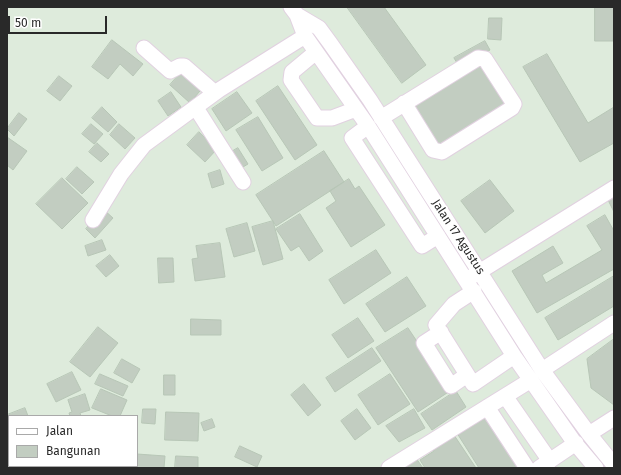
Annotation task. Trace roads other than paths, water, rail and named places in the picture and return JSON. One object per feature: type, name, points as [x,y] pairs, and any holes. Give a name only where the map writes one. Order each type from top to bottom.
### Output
[{"type":"street","name":"Jalan 17 Agustus","points":[[294,11],[305,36],[356,109],[374,122],[480,272],[542,370],[614,465]]},
{"type":"street","name":"Jalan 17 Agustus","points":[[294,11],[319,28],[374,122],[414,199],[471,286],[513,354],[576,443],[596,468]]},
{"type":"street","points":[[93,220],[121,174],[144,145],[215,93],[305,36]]},
{"type":"street","points":[[144,48],[170,71],[180,66],[184,66],[215,93]]},
{"type":"street","points":[[316,52],[292,72],[290,76],[291,80],[317,118],[332,118],[356,109]]},
{"type":"street","points":[[404,103],[433,150],[436,152],[442,152],[512,108],[514,104],[485,59],[482,57],[404,103],[352,138],[422,246],[438,236]]},
{"type":"street","points":[[196,108],[243,182]]},
{"type":"street","points":[[525,343],[513,354],[473,384],[436,325],[471,286],[480,272],[614,188]]},
{"type":"street","points":[[398,210],[414,199]]},
{"type":"street","points":[[542,370],[614,323]]},
{"type":"street","points":[[441,332],[424,343],[451,386],[467,375]]},
{"type":"street","points":[[389,468],[531,380]]},
{"type":"street","points":[[505,396],[544,464],[576,443]]},
{"type":"street","points":[[487,407],[527,468]]},
{"type":"street","points":[[589,434],[614,418]]}]
